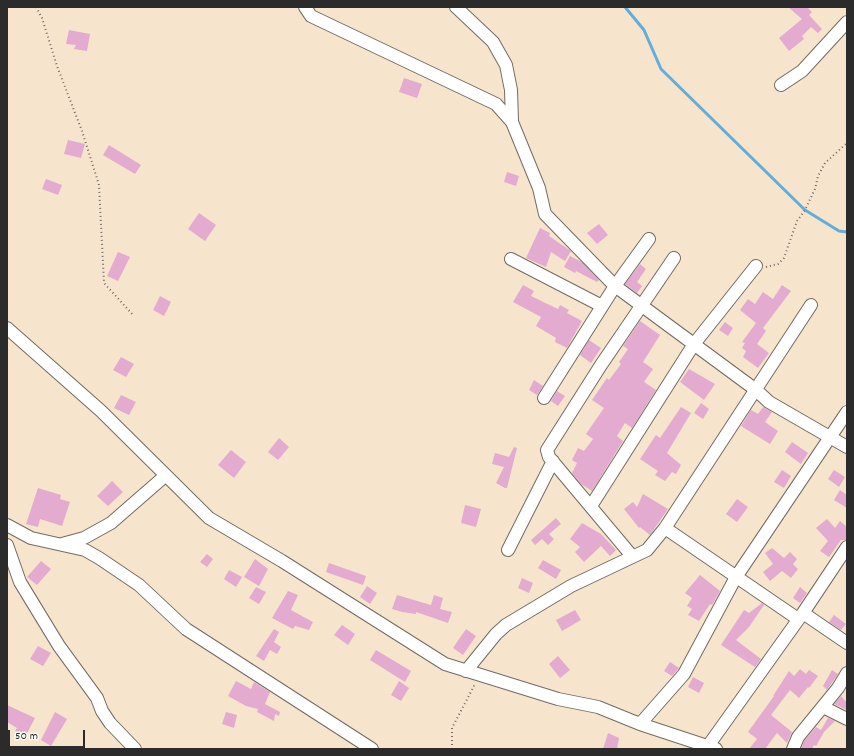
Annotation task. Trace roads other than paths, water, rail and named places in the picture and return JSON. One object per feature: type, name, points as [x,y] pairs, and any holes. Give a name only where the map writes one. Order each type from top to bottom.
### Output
[{"type":"street","points":[[305,7],[311,16],[496,104],[512,122],[539,188],[545,214],[615,286],[756,390],[769,402],[847,447]]},
{"type":"street","points":[[456,7],[493,42],[506,65],[511,90],[512,122]]},
{"type":"street","points":[[781,85],[802,72],[847,22]]},
{"type":"street","points":[[544,398],[615,286],[649,239]]},
{"type":"street","points":[[632,556],[547,453],[548,446],[674,258]]},
{"type":"street","points":[[511,259],[602,306]]},
{"type":"street","points":[[591,506],[694,344],[756,266]]},
{"type":"street","points":[[466,671],[496,634],[506,625],[571,586],[647,550],[665,528],[811,305]]},
{"type":"street","points":[[7,328],[101,411],[165,476],[210,518],[282,561],[445,664],[479,676],[558,699],[598,707],[640,724],[712,748],[800,616],[845,552]]},
{"type":"street","points":[[640,724],[684,674],[736,577],[831,438],[847,412]]},
{"type":"street","points":[[508,550],[553,461]]},
{"type":"street","points":[[56,545],[84,538],[112,523],[165,476]]},
{"type":"street","points":[[7,525],[30,538],[56,545],[85,550],[128,577],[152,596],[186,629],[372,749]]},
{"type":"street","points":[[665,528],[736,577],[847,643]]},
{"type":"street","points":[[7,545],[20,582],[59,646],[97,698],[102,711],[110,723],[135,749]]},
{"type":"street","points":[[793,749],[798,737],[823,708],[847,673]]},
{"type":"street","points":[[823,708],[847,719]]},
{"type":"waterway","points":[[625,7],[644,30],[661,69],[805,210],[839,231],[847,232]]}]
